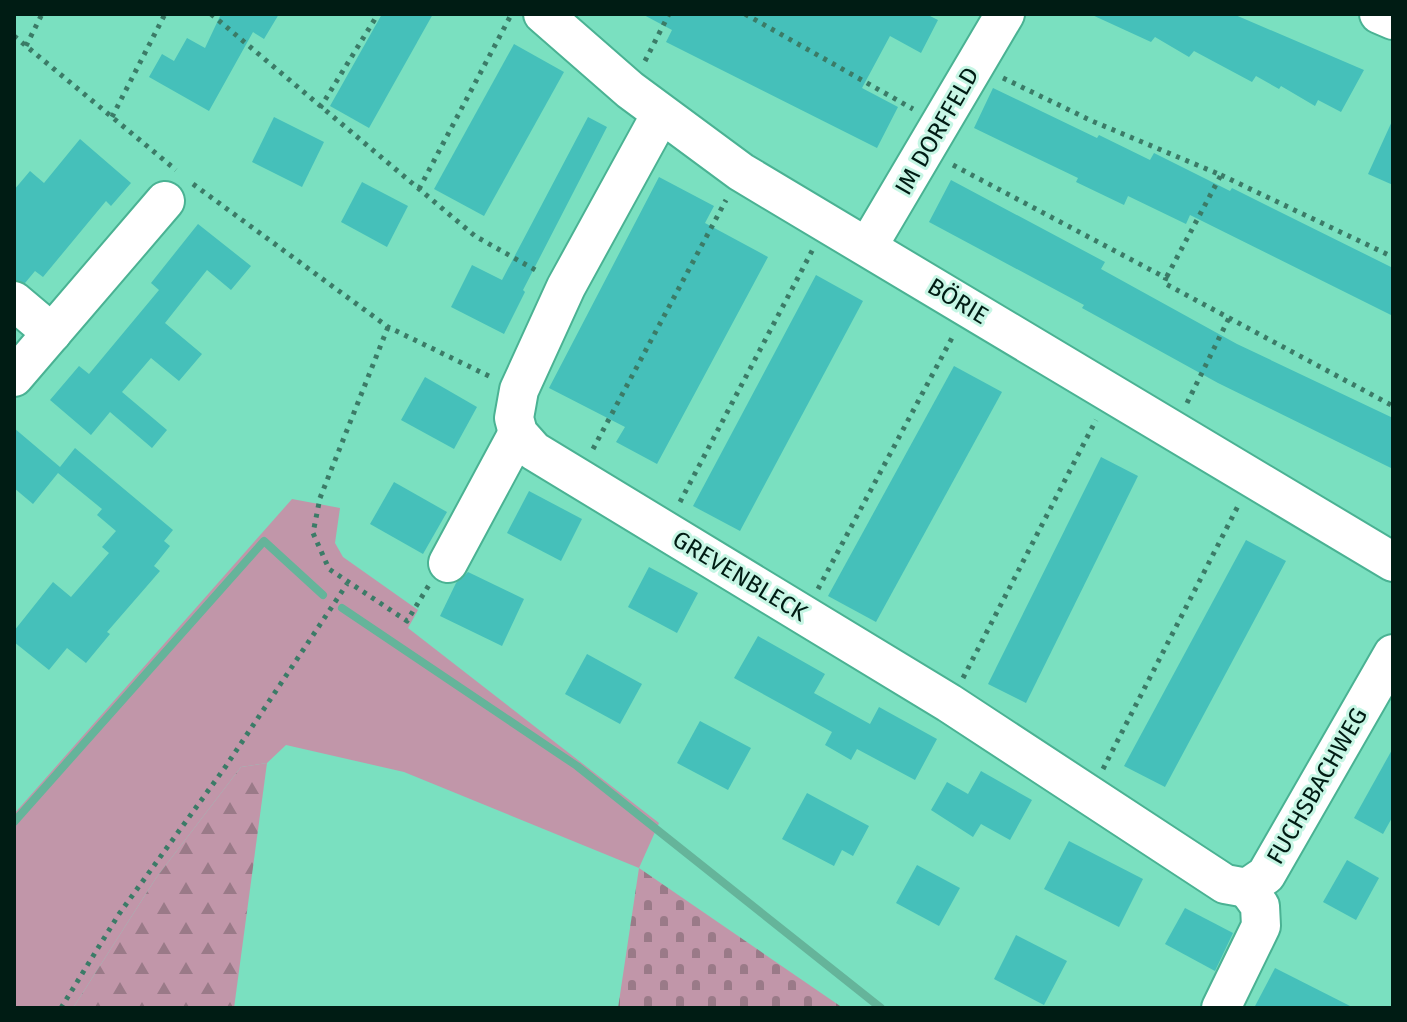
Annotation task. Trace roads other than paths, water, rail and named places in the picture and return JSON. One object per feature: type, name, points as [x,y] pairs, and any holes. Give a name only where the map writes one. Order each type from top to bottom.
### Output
[{"type":"street","name":"BÖRIE","points":[[543,14],[630,90],[741,172],[1393,562]]},
{"type":"street","name":"IM DORFFELD","points":[[868,246],[1005,14]]},
{"type":"street","points":[[1379,14],[1393,20]]},
{"type":"street","points":[[448,563],[518,433],[514,418],[519,390],[566,287],[661,114]]},
{"type":"street","points":[[14,377],[165,201]]},
{"type":"street","points":[[14,301],[52,333]]},
{"type":"street","name":"GREVENBLECK","points":[[518,433],[534,451],[949,703],[1225,884],[1256,882]]},
{"type":"street","name":"FUCHSBACHWEG","points":[[1256,882],[1393,654]]},
{"type":"street","points":[[1221,1008],[1261,926],[1256,882]]},
{"type":"waterway","points":[[14,822],[264,541],[323,595]]},
{"type":"waterway","points":[[342,608],[577,766],[881,1008]]}]
